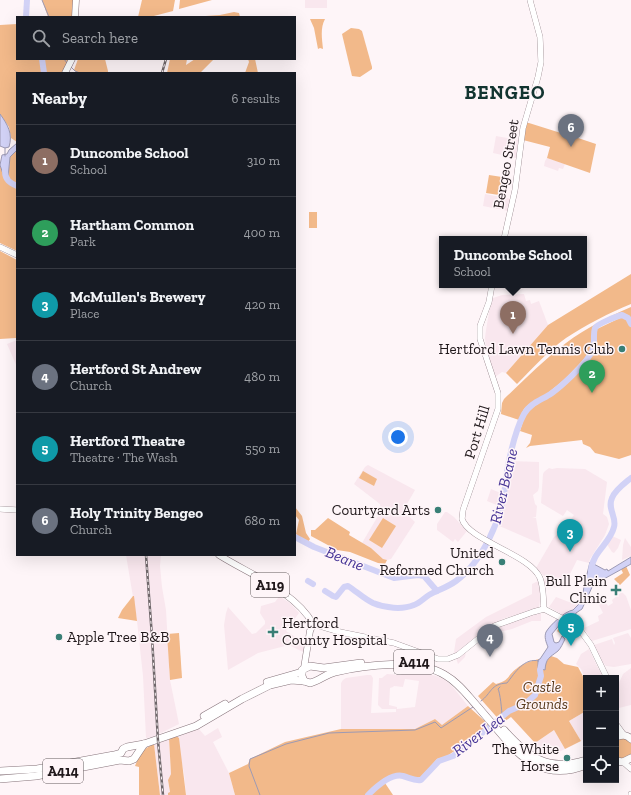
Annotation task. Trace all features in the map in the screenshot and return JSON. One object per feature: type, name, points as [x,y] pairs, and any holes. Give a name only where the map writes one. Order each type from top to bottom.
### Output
[{"type":"highway","name":"A414","points":[[315,667],[383,661],[413,661],[428,664],[447,671],[460,680],[522,756],[538,767],[548,770],[559,771],[575,769],[583,766]]},
{"type":"highway","name":"A414","points":[[317,680],[334,672],[366,667],[405,666],[426,668],[444,674],[456,683],[490,718]]},
{"type":"highway","points":[[144,744],[133,760],[125,760],[122,757],[122,753],[125,748],[144,744],[196,726],[260,690],[288,681],[304,681],[310,683],[317,680],[319,674],[315,667],[260,684],[184,729]]},
{"type":"highway","points":[[303,670],[304,681]]},
{"type":"highway","name":"A414","points":[[496,725],[518,746],[539,760],[550,764],[563,765],[583,761]]},
{"type":"highway","points":[[131,747],[136,750],[136,755]]},
{"type":"highway","name":"A414","points":[[0,771],[37,769],[122,753]]},
{"type":"highway","points":[[619,762],[631,758]]},
{"type":"highway","name":"A414","points":[[0,779],[36,776],[125,760]]},
{"type":"main road","points":[[75,16],[76,0]]},
{"type":"main road","name":"Bengeo Street","points":[[505,236],[515,190],[524,123],[534,92],[541,62],[542,49],[540,37],[530,0]]},
{"type":"main road","points":[[0,247],[16,255]]},
{"type":"main road","name":"Port Hill","points":[[491,288],[489,302],[480,326],[480,339],[498,393],[498,405],[496,416],[462,516],[463,521],[467,526],[491,543],[532,568],[541,581],[544,609]]},
{"type":"main road","points":[[0,509],[16,510]]},
{"type":"main road","name":"A119","points":[[221,556],[284,594],[304,612],[312,624]]},
{"type":"main road","points":[[303,670],[312,624],[340,632],[394,643],[441,660],[455,657],[494,626],[544,609],[580,630],[591,645],[606,675]]},
{"type":"main road","points":[[307,654],[315,667]]},
{"type":"main road","points":[[619,727],[628,736]]},
{"type":"main road","points":[[619,762],[631,769]]},
{"type":"shaded area","points":[[305,0],[327,0],[327,8],[305,8]]},
{"type":"shaded area","points":[[496,136],[518,140],[516,158],[493,153]]},
{"type":"shaded area","points":[[547,158],[565,164],[563,169],[559,168],[558,171],[544,166]]},
{"type":"shaded area","points":[[485,194],[511,199],[508,211],[483,206]]},
{"type":"shaded area","points":[[524,294],[526,301],[530,300],[531,304],[539,301],[548,325],[506,373],[502,372],[495,377],[487,356],[485,338],[491,301],[493,298],[502,295]]},
{"type":"shaded area","points":[[16,340],[16,365],[7,344]]},
{"type":"shaded area","points":[[511,461],[539,462],[539,487],[538,491],[533,495],[537,506],[536,517],[532,518],[536,518],[541,544],[497,525],[506,494]]},
{"type":"shaded area","points":[[368,465],[415,490],[403,511],[415,522],[391,559],[387,560],[383,559],[371,548],[362,543],[381,511],[380,504],[354,484],[365,467]]},
{"type":"shaded area","points":[[549,468],[585,469],[607,482],[603,514],[607,517],[609,524],[605,535],[589,563],[577,560],[564,582],[561,584],[557,583],[555,588],[543,582],[546,578],[536,568],[554,537],[558,534],[562,527],[564,528],[574,515],[567,510],[563,516],[541,503],[543,474]]},
{"type":"shaded area","points":[[491,489],[503,494],[499,506],[487,501]]},
{"type":"shaded area","points":[[445,512],[454,517],[467,531],[458,542],[455,539],[453,542],[437,530],[437,524]]},
{"type":"shaded area","points":[[610,535],[621,540],[614,553],[606,543]]},
{"type":"shaded area","points":[[625,538],[631,547],[631,556],[622,560],[623,545]]},
{"type":"shaded area","points":[[126,556],[161,556],[160,566],[166,610],[170,680],[179,724],[153,737],[146,738],[143,676],[137,621]]},
{"type":"shaded area","points":[[540,580],[541,592],[539,608],[502,619],[503,624],[535,614],[541,614],[541,621],[532,621],[512,629],[486,635],[466,652],[465,657],[458,664],[454,652],[456,639],[486,617],[532,594],[532,584]]},
{"type":"shaded area","points":[[622,592],[626,596],[631,610],[631,629],[592,641],[584,628],[599,621],[598,616],[603,613],[599,605],[605,601],[608,606],[613,603],[612,600]]},
{"type":"shaded area","name":"Hertford County Hospital","points":[[278,595],[291,604],[299,613],[286,631],[305,643],[303,652],[289,645],[258,653],[228,670],[224,625],[228,607],[252,634],[256,633],[265,624],[265,621],[260,613],[261,606],[275,602]]},
{"type":"shaded area","points":[[556,597],[569,602],[580,603],[573,610],[569,610],[563,615],[549,607]]},
{"type":"shaded area","points":[[628,633],[631,638],[631,664],[614,667],[606,666],[599,658],[594,645],[612,639],[614,645],[615,643],[613,638]]},
{"type":"shaded area","points":[[589,649],[602,675],[584,675],[581,669],[576,664],[581,654]]},
{"type":"shaded area","points":[[631,668],[631,705],[619,708],[619,683],[623,674]]},
{"type":"shaded area","points":[[404,670],[423,672],[445,680],[452,686],[468,706],[442,725],[435,719],[415,729],[341,729],[341,683],[343,680],[346,678],[371,675],[373,678],[371,713],[396,712],[396,709],[382,709],[378,705],[379,678],[382,678],[387,674],[401,675]],"holes":[[[405,679],[419,681],[415,707],[397,709],[397,707],[389,705],[390,688],[394,686],[403,687]]]},
{"type":"shaded area","points":[[583,713],[583,739],[581,741],[569,721]]},
{"type":"shaded area","points":[[198,728],[205,736],[218,728],[222,737],[213,742],[229,773],[235,795],[186,795],[184,773],[176,736]]},
{"type":"shaded area","points":[[554,730],[565,749],[557,753],[547,755],[535,743]]},
{"type":"shaded area","points":[[169,738],[171,774],[168,780],[170,793],[168,793],[168,795],[160,795],[154,744]]},
{"type":"green space","points":[[42,0],[74,0],[73,16],[48,16]]},
{"type":"green space","points":[[142,0],[175,0],[173,11],[154,16],[138,16]]},
{"type":"green space","points":[[180,0],[212,0],[179,9]]},
{"type":"green space","points":[[234,12],[239,13],[240,16],[206,16]]},
{"type":"green space","points":[[310,19],[325,19],[322,30],[323,49],[318,49],[314,28]]},
{"type":"green space","points":[[16,24],[16,60],[41,60],[42,72],[16,72],[16,141],[11,138],[9,127],[0,114],[0,25]]},
{"type":"green space","points":[[351,28],[362,31],[372,67],[372,69],[360,77],[352,76],[342,34]]},
{"type":"green space","points":[[44,60],[70,60],[64,72],[45,72]]},
{"type":"green space","points":[[78,60],[105,60],[108,72],[76,72],[74,70]]},
{"type":"green space","points":[[170,60],[187,60],[186,65],[194,60],[213,60],[201,72],[167,72]]},
{"type":"green space","points":[[248,60],[255,60],[258,72],[245,72]]},
{"type":"green space","points":[[527,123],[596,144],[590,173],[547,158],[550,147],[523,140]]},
{"type":"green space","points":[[16,151],[16,183],[8,178],[10,157]]},
{"type":"green space","points":[[0,165],[8,183],[16,187],[16,251],[0,243]]},
{"type":"green space","points":[[489,175],[502,177],[499,195],[486,193]]},
{"type":"green space","points":[[309,212],[317,212],[317,228],[309,228]]},
{"type":"green space","points":[[0,251],[16,259],[16,338],[0,339]]},
{"type":"green space","points":[[631,274],[631,304],[615,311],[566,338],[547,354],[517,384],[506,373],[548,325]]},
{"type":"green space","points":[[631,307],[631,320],[628,316],[622,313],[595,326],[592,331],[592,346],[585,358],[564,380],[544,396],[528,405],[524,409],[519,420],[501,414],[504,399],[534,370],[558,350],[589,328]]},
{"type":"green space","points":[[620,318],[626,318],[631,327],[631,455],[619,459],[595,453],[590,447],[583,444],[582,440],[530,446],[526,448],[530,443],[532,435],[520,431],[525,415],[532,408],[564,386],[592,356],[597,347],[597,329]]},
{"type":"green space","points":[[363,471],[377,479],[374,486],[359,478]]},
{"type":"green space","points":[[296,508],[302,516],[306,533],[310,539],[308,542],[296,534],[299,520],[296,516]]},
{"type":"green space","points":[[328,518],[350,532],[349,535],[371,548],[383,559],[387,560],[385,564],[378,563],[350,552],[337,550],[311,536],[311,530],[315,530]]},
{"type":"green space","points":[[383,518],[396,526],[382,548],[369,540]]},
{"type":"green space","points":[[626,566],[630,575],[620,585],[614,579],[623,573],[621,569]]},
{"type":"green space","points":[[133,596],[137,621],[118,618],[122,610]]},
{"type":"green space","points":[[562,624],[571,628],[565,637],[557,631]]},
{"type":"green space","points":[[179,633],[182,678],[170,680],[167,634]]},
{"type":"green space","name":"Castle Grounds","points":[[551,656],[557,658],[564,664],[578,667],[583,676],[583,713],[569,721],[581,741],[565,749],[554,730],[535,743],[511,717],[502,723],[478,696],[493,682],[496,684],[504,681],[523,664]]},
{"type":"green space","points":[[468,706],[489,725],[447,756],[437,759],[421,777],[414,778],[398,773],[387,777],[385,783],[393,795],[235,795],[229,773],[248,764],[250,759],[285,742],[341,729],[415,729],[435,719],[442,725]]},
{"type":"green space","points":[[176,736],[179,738],[186,795],[168,795],[170,792],[168,780],[171,774],[169,738]]},
{"type":"green space","points":[[625,738],[631,743],[631,754],[626,759],[619,758],[619,739]]},
{"type":"green space","points":[[154,744],[160,795],[139,795],[139,767],[135,766],[142,753]]},
{"type":"water","points":[[0,114],[10,134],[9,147],[5,148],[0,146]]},
{"type":"water","points":[[16,144],[16,151],[10,157],[8,178],[5,180],[0,165],[2,155],[7,154]]},
{"type":"water","points":[[631,557],[631,564],[593,585],[582,609],[576,613],[574,619],[568,616],[561,623],[552,634],[554,642],[556,643],[559,642],[562,636],[565,639],[562,645],[558,651],[548,659],[545,670],[538,668],[538,660],[548,647],[545,638],[546,632],[558,619],[573,610],[582,601],[590,562],[605,570],[607,569],[608,571]]},
{"type":"waterway","name":"River Beane","points":[[26,16],[27,0]]},
{"type":"waterway","points":[[42,0],[49,16]]},
{"type":"waterway","name":"River Beane","points":[[42,60],[44,72]]},
{"type":"waterway","points":[[71,67],[78,72]]},
{"type":"waterway","name":"River Beane","points":[[5,148],[5,156]]},
{"type":"waterway","name":"River Beane","points":[[5,171],[8,181],[16,186]]},
{"type":"waterway","name":"River Beane","points":[[325,591],[336,597],[344,587],[348,586],[373,603],[388,607],[404,608],[418,603],[429,595],[453,583],[466,573],[482,551],[495,526],[503,500],[507,470],[517,430],[524,414],[533,404],[552,393],[578,370],[592,351],[594,344],[594,331],[599,324],[622,315],[628,318],[631,324]]},
{"type":"waterway","name":"River Lea","points":[[591,571],[594,558],[609,538],[614,527],[615,523],[611,509],[613,495],[631,478]]},
{"type":"waterway","name":"Beane","points":[[296,538],[314,547],[394,578],[418,575],[424,576],[437,591]]},
{"type":"waterway","name":"River Beane","points":[[308,581],[313,584]]},
{"type":"waterway","points":[[481,701],[494,687],[507,683],[524,664],[529,661],[539,661]]},
{"type":"waterway","name":"River Lea","points":[[368,795],[384,781],[394,777],[403,776],[414,780],[421,780],[439,761],[453,756],[509,711],[525,704],[535,695],[541,676],[540,670],[542,662]]},
{"type":"waterway","points":[[500,687],[498,689],[502,716]]},
{"type":"waterway","points":[[260,795],[249,766],[250,759],[286,744],[329,733],[415,730],[435,722],[441,728],[473,707]]},
{"type":"railway","points":[[162,72],[166,60]]},
{"type":"railway","points":[[146,556],[163,795]]},
{"type":"place","name":"Holy Trinity Bengeo","points":[[571,147]]},
{"type":"place","name":"Duncombe School","points":[[513,334]]},
{"type":"place","name":"Hertford Lawn Tennis Club","points":[[622,349]]},
{"type":"place","name":"Hartham Common","points":[[592,393]]},
{"type":"place","name":"Courtyard Arts","points":[[438,510]]},
{"type":"place","name":"McMullen's Brewery","points":[[570,552]]},
{"type":"place","name":"United Reformed Church","points":[[502,562]]},
{"type":"place","name":"Bull Plain Clinic","points":[[616,590]]},
{"type":"place","name":"Hertford County Hospital","points":[[273,632]]},
{"type":"place","name":"Apple Tree B&B","points":[[59,637]]},
{"type":"place","name":"Hertford Theatre","points":[[571,646]]},
{"type":"place","name":"Hertford St Andrew","points":[[490,657]]},
{"type":"place","name":"The White Horse","points":[[567,758]]},
{"type":"district","name":"BENGEO","points":[[505,92]]}]
